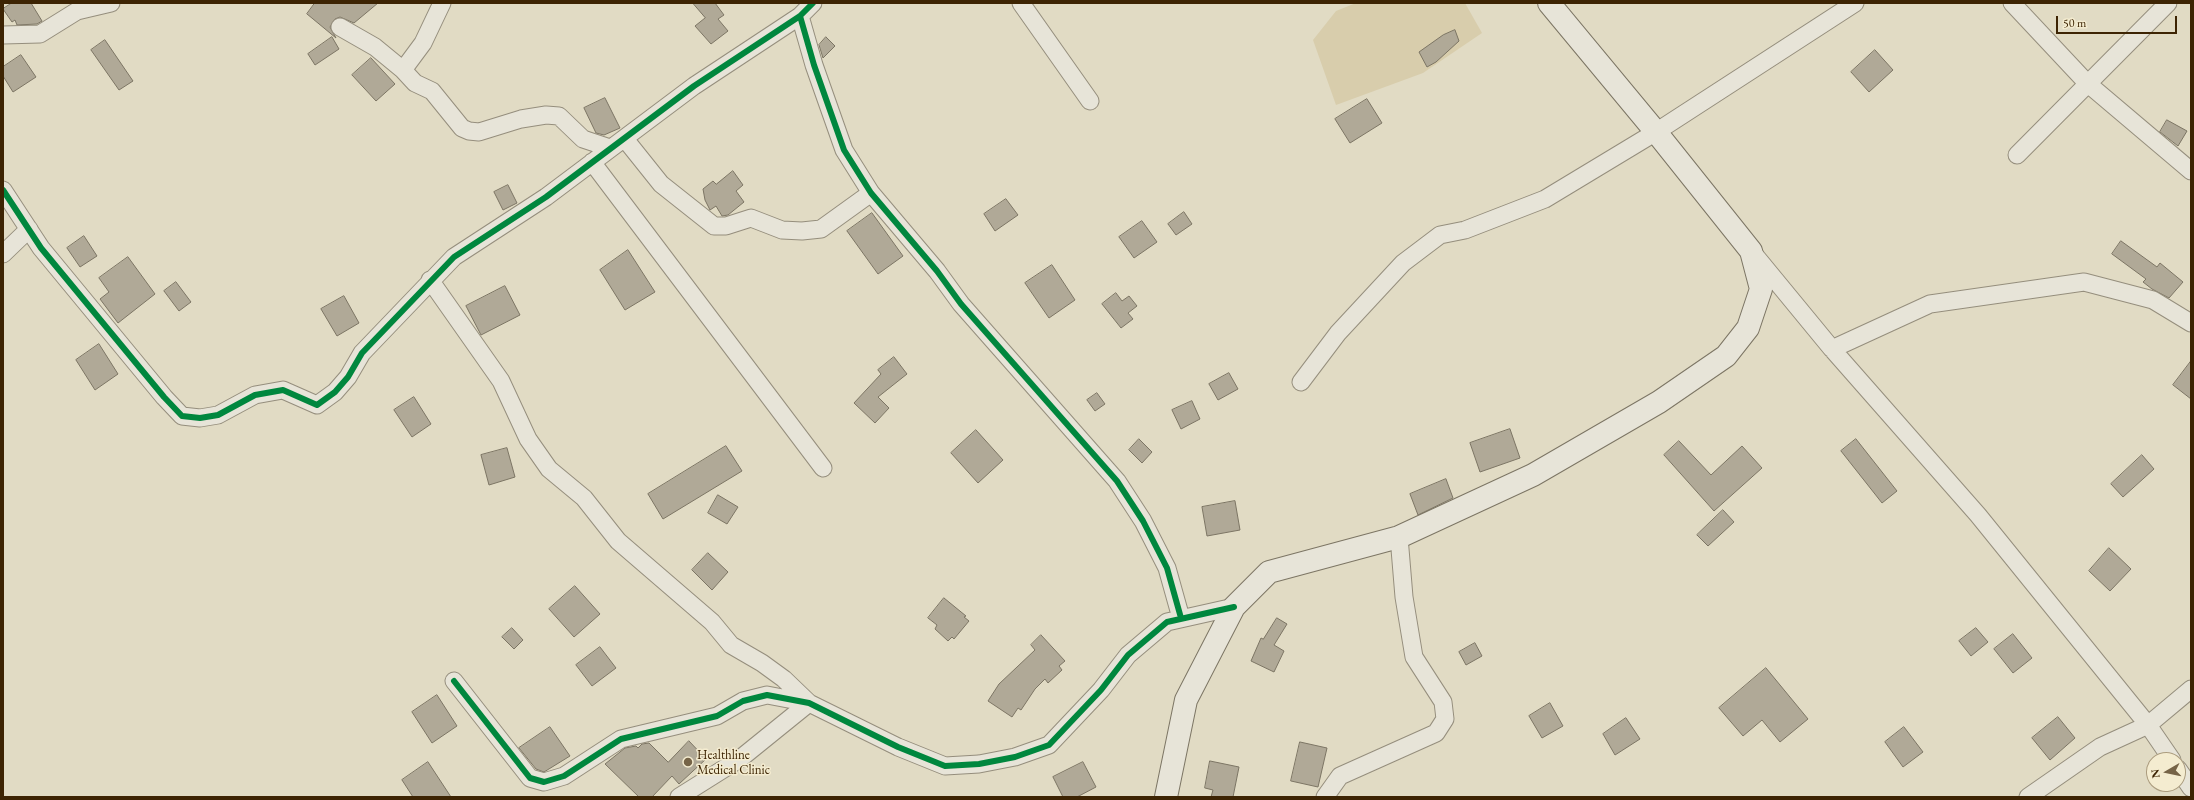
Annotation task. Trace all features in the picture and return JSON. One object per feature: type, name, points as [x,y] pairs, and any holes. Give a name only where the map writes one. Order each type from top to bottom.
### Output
[{"type":"main road","points":[[1166,797],[1186,700],[1234,607],[1269,572],[1399,537],[1533,475],[1658,402],[1726,356],[1748,328],[1761,290],[1751,251],[1656,132],[1549,3]]},
{"type":"street","points":[[3,35],[40,34],[77,12],[111,3]]},
{"type":"street","points":[[403,70],[423,43],[442,3]]},
{"type":"street","points":[[3,190],[41,248],[164,397],[182,416],[200,418],[218,415],[255,395],[283,390],[317,405],[335,392],[348,377],[362,353],[406,310],[430,280],[454,257],[546,197],[694,86],[800,16],[813,3]]},
{"type":"street","points":[[1021,3],[1090,101]]},
{"type":"street","points":[[1301,382],[1338,333],[1403,263],[1440,235],[1465,230],[1545,199],[1656,132],[1855,3]]},
{"type":"street","points":[[2012,3],[2087,83],[2191,171]]},
{"type":"street","points":[[2017,156],[2087,83],[2168,3]]},
{"type":"street","points":[[800,16],[814,65],[844,150],[871,193],[937,271],[961,304],[1117,481],[1143,521],[1167,568],[1181,618]]},
{"type":"street","points":[[340,27],[375,46],[415,82],[432,91],[462,128],[469,131],[479,132],[527,118],[546,115],[559,116],[583,139],[610,148]]},
{"type":"street","points":[[625,139],[661,184],[714,226],[726,226],[751,218],[782,230],[802,231],[821,229],[871,193]]},
{"type":"street","points":[[592,162],[823,468]]},
{"type":"street","points":[[3,254],[29,229]]},
{"type":"street","points":[[1751,251],[1832,349],[1978,515],[2148,725],[2167,752]]},
{"type":"street","points":[[430,280],[501,381],[528,439],[549,469],[584,498],[618,541],[712,622],[731,645],[762,662],[784,679],[809,703]]},
{"type":"street","points":[[1832,349],[1930,304],[2084,282],[2153,300],[2191,323]]},
{"type":"street","points":[[1325,797],[1340,776],[1436,733],[1445,719],[1443,702],[1414,657],[1404,597],[1399,537]]},
{"type":"street","points":[[454,681],[530,778],[544,782],[564,776],[622,739],[717,716],[743,701],[767,695],[809,703],[898,747],[945,766],[979,764],[1015,757],[1049,745],[1101,690],[1128,655],[1167,622],[1234,607]]},
{"type":"street","points":[[2028,797],[2100,747],[2148,725],[2191,688]]},
{"type":"street","points":[[680,797],[741,758],[809,703]]},
{"type":"shaded area","points":[[1356,3],[1465,3],[1482,33],[1423,73],[1336,105],[1313,40],[1336,11]]},
{"type":"building","points":[[12,3],[31,3],[42,21],[37,24],[17,25],[15,20],[12,22],[3,9]]},
{"type":"building","points":[[315,3],[378,3],[354,23],[340,17],[335,19],[330,27],[336,38],[307,14]]},
{"type":"building","points":[[693,3],[715,3],[724,15],[718,19],[728,31],[711,44],[695,26],[705,18]]},
{"type":"building","points":[[1455,30],[1459,41],[1436,62],[1427,67],[1419,52],[1443,35]]},
{"type":"building","points":[[332,37],[339,49],[315,65],[308,54]]},
{"type":"building","points":[[826,37],[835,46],[823,58],[819,45]]},
{"type":"building","points":[[105,40],[133,81],[119,90],[91,50]]},
{"type":"building","points":[[1875,50],[1893,70],[1869,92],[1851,72]]},
{"type":"building","points":[[21,55],[36,77],[13,92],[3,76],[3,67]]},
{"type":"building","points":[[371,58],[395,84],[376,101],[352,75]]},
{"type":"building","points":[[605,98],[620,128],[604,135],[596,133],[584,108]]},
{"type":"building","points":[[1367,99],[1382,123],[1350,143],[1335,119]]},
{"type":"building","points":[[2167,120],[2187,131],[2178,146],[2160,132]]},
{"type":"building","points":[[733,171],[743,185],[736,191],[744,202],[728,215],[722,216],[716,206],[710,210],[705,200],[703,189],[713,181],[716,184]]},
{"type":"building","points":[[508,185],[517,203],[503,210],[494,192]]},
{"type":"building","points":[[1006,199],[1018,215],[995,231],[984,214]]},
{"type":"building","points":[[1184,212],[1192,224],[1176,235],[1168,224]]},
{"type":"building","points":[[872,213],[903,256],[878,274],[847,231]]},
{"type":"building","points":[[1142,221],[1157,242],[1134,258],[1119,237]]},
{"type":"building","points":[[84,236],[97,256],[80,267],[67,248]]},
{"type":"building","points":[[2121,241],[2157,267],[2160,263],[2183,282],[2169,298],[2152,289],[2143,282],[2146,279],[2112,254]]},
{"type":"building","points":[[628,250],[655,292],[625,310],[600,270]]},
{"type":"building","points":[[128,257],[155,294],[118,323],[100,299],[109,292],[99,278]]},
{"type":"building","points":[[1052,265],[1075,300],[1049,318],[1025,283]]},
{"type":"building","points":[[176,282],[191,302],[179,311],[164,291]]},
{"type":"building","points":[[505,286],[520,315],[481,335],[466,306]]},
{"type":"building","points":[[1116,293],[1122,301],[1129,296],[1137,306],[1128,313],[1133,319],[1121,328],[1102,304]]},
{"type":"building","points":[[344,296],[359,323],[337,336],[321,309]]},
{"type":"building","points":[[99,344],[118,374],[95,390],[76,360]]},
{"type":"building","points":[[894,357],[907,374],[878,397],[889,408],[875,423],[854,403],[881,374],[878,370]]},
{"type":"building","points":[[2191,361],[2191,399],[2173,385]]},
{"type":"building","points":[[1229,373],[1238,389],[1218,400],[1209,384]]},
{"type":"building","points":[[1097,393],[1105,404],[1095,411],[1087,400]]},
{"type":"building","points":[[414,397],[431,424],[412,437],[394,410]]},
{"type":"building","points":[[1192,401],[1200,419],[1181,429],[1172,410]]},
{"type":"building","points":[[1510,429],[1520,458],[1480,472],[1470,443]]},
{"type":"building","points":[[976,430],[1003,460],[978,483],[951,453]]},
{"type":"building","points":[[1139,439],[1152,452],[1142,463],[1129,450]]},
{"type":"building","points":[[1856,439],[1897,491],[1882,503],[1841,451]]},
{"type":"building","points":[[1679,441],[1711,475],[1742,446],[1762,468],[1714,511],[1664,455]]},
{"type":"building","points":[[726,446],[742,471],[663,519],[648,494]]},
{"type":"building","points":[[507,448],[515,477],[489,485],[481,455]]},
{"type":"building","points":[[2142,455],[2154,469],[2123,497],[2111,484]]},
{"type":"building","points":[[1446,479],[1453,498],[1418,515],[1410,494]]},
{"type":"building","points":[[718,495],[738,507],[727,524],[708,513]]},
{"type":"building","points":[[1235,501],[1240,530],[1207,536],[1202,507]]},
{"type":"building","points":[[1723,510],[1734,522],[1708,546],[1697,535]]},
{"type":"building","points":[[2109,548],[2131,569],[2110,591],[2089,571]]},
{"type":"building","points":[[708,553],[728,572],[712,590],[692,570]]},
{"type":"building","points":[[575,586],[600,614],[574,637],[549,609]]},
{"type":"building","points":[[944,598],[966,616],[964,617],[969,621],[954,639],[952,637],[948,641],[935,629],[937,625],[928,618]]},
{"type":"building","points":[[1277,618],[1287,624],[1274,645],[1284,651],[1274,672],[1251,661],[1261,638],[1263,639]]},
{"type":"building","points":[[512,628],[523,640],[514,649],[502,637]]},
{"type":"building","points":[[1976,628],[1988,642],[1971,656],[1959,641]]},
{"type":"building","points":[[2013,634],[2032,658],[2013,673],[1994,649]]},
{"type":"building","points":[[1041,635],[1065,661],[1059,666],[1062,670],[1048,683],[1045,679],[1035,689],[1021,710],[1018,708],[1012,717],[988,701],[999,684],[1035,650],[1031,645]]},
{"type":"building","points":[[1475,643],[1482,656],[1466,665],[1459,652]]},
{"type":"building","points":[[600,647],[616,668],[592,686],[576,665]]},
{"type":"building","points":[[1766,668],[1808,719],[1780,742],[1762,720],[1743,736],[1719,708]]},
{"type":"building","points":[[437,695],[457,726],[432,743],[412,712]]},
{"type":"building","points":[[1550,703],[1563,726],[1542,738],[1529,716]]},
{"type":"building","points":[[2058,717],[2075,738],[2050,760],[2032,738]]},
{"type":"building","points":[[1626,718],[1640,739],[1615,755],[1603,734]]},
{"type":"building","points":[[550,727],[570,756],[544,772],[536,769],[519,748]]},
{"type":"building","points":[[1904,727],[1923,752],[1903,767],[1885,742]]},
{"type":"building","points":[[689,741],[706,759],[679,784],[672,776],[652,797],[639,797],[605,764],[625,748],[636,746],[638,748],[642,744],[649,743],[668,762]]},
{"type":"building","points":[[1300,742],[1327,748],[1318,787],[1291,781]]},
{"type":"building","points":[[1210,761],[1239,767],[1233,797],[1211,797],[1213,790],[1205,788]]},
{"type":"building","points":[[428,762],[451,797],[413,797],[402,780]]},
{"type":"building","points":[[1083,762],[1096,787],[1077,797],[1063,797],[1053,777]]},
{"type":"cycle path","points":[[3,190],[41,248],[164,397],[182,416],[200,418],[218,415],[255,395],[283,390],[317,405],[335,392],[348,377],[362,353],[454,257],[546,197],[694,86],[800,16],[813,3]]},
{"type":"cycle path","points":[[800,16],[814,65],[844,150],[871,193],[937,271],[961,304],[1117,481],[1143,521],[1167,568],[1181,618]]},
{"type":"cycle path","points":[[454,681],[530,778],[544,782],[564,776],[621,739],[717,716],[743,701],[767,695],[809,703],[898,747],[945,766],[979,764],[1015,757],[1049,745],[1101,690],[1128,655],[1167,622],[1234,607]]},
{"type":"place","name":"Healthline Medical Clinic","points":[[688,762]]}]
